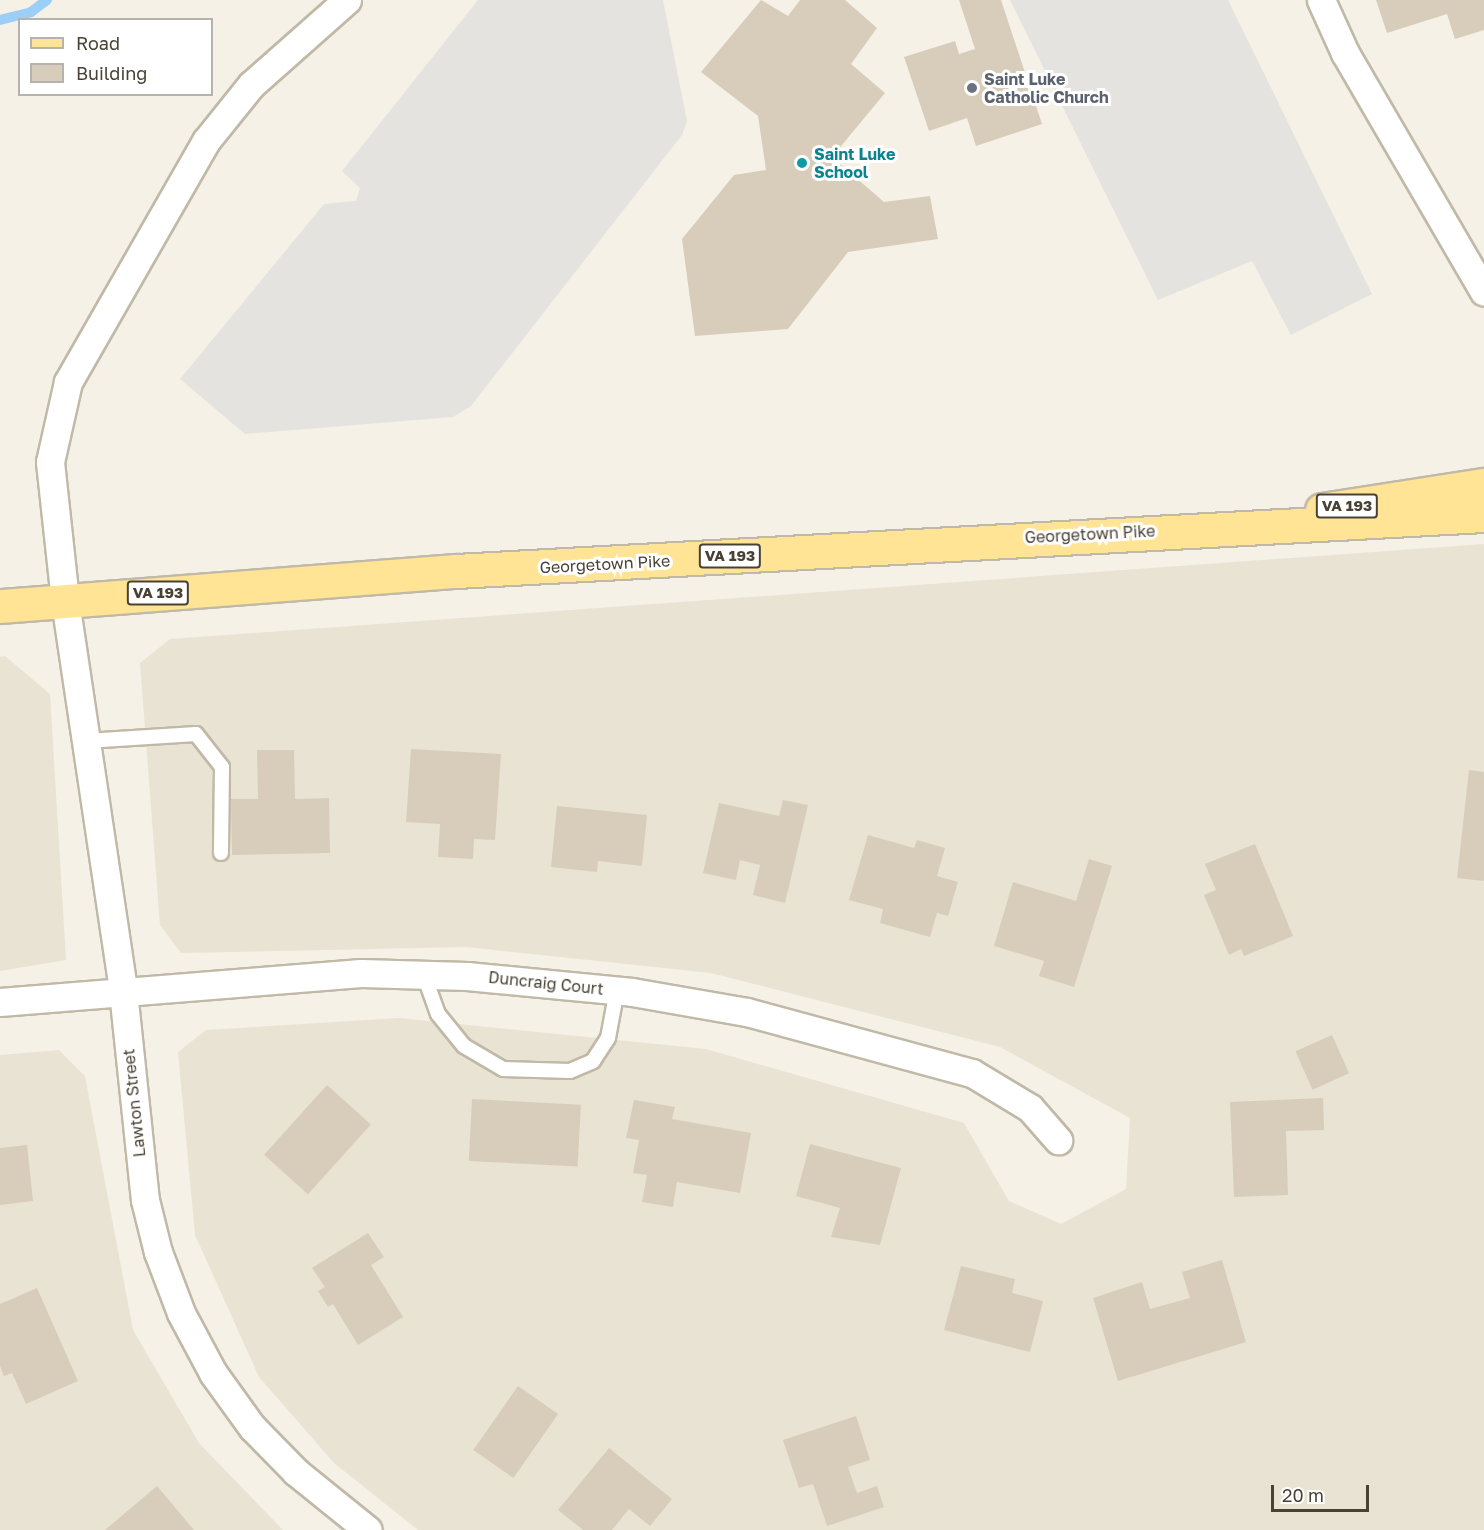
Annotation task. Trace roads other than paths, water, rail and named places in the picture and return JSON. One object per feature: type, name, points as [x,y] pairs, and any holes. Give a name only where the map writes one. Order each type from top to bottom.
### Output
[{"type":"main road","name":"Georgetown Pike","points":[[1210,527],[1484,485]]},
{"type":"main road","name":"Georgetown Pike","points":[[0,606],[456,570],[1210,527],[1369,526],[1484,515]]},
{"type":"street","name":"Lawton Street","points":[[347,0],[251,85],[206,141],[68,382],[50,462],[65,601],[123,990],[145,1200],[181,1313],[213,1373],[252,1427],[296,1473],[368,1530]]},
{"type":"street","points":[[1321,0],[1345,53],[1484,292]]},
{"type":"street","name":"Duncraig Court","points":[[0,1002],[245,978],[424,975],[617,990],[747,1012],[972,1073],[1030,1108],[1058,1140]]},
{"type":"lane","points":[[86,741],[196,734],[222,767],[221,853]]},
{"type":"lane","points":[[424,975],[438,1014],[464,1046],[503,1069],[570,1071],[593,1061],[608,1038],[617,990]]},
{"type":"waterway","points":[[0,20],[31,12],[47,0]]},
{"type":"place","name":"Saint Luke Catholic Church","points":[[972,88]]},
{"type":"place","name":"Saint Luke School","points":[[802,163]]}]
